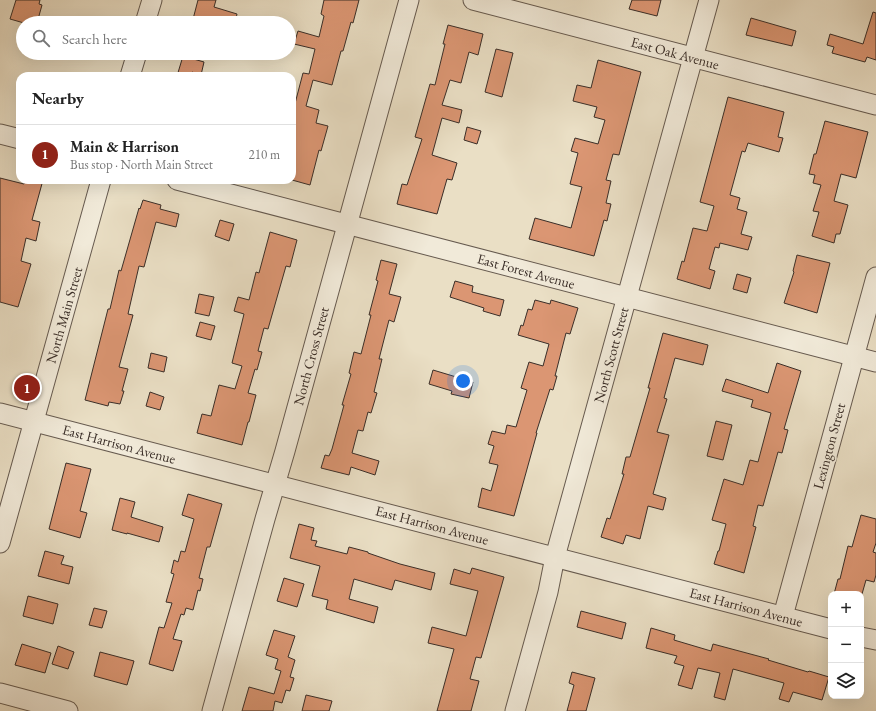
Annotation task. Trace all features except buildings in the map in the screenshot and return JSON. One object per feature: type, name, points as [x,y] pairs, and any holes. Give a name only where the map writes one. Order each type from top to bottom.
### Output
[{"type":"street","points":[[147,16],[152,0]]},
{"type":"street","name":"North Cross Street","points":[[212,711],[408,0]]},
{"type":"street","name":"East Oak Avenue","points":[[473,0],[876,105]]},
{"type":"street","name":"North Scott Street","points":[[515,711],[548,592],[555,557],[709,0]]},
{"type":"street","points":[[131,72],[135,60]]},
{"type":"street","points":[[0,134],[16,138]]},
{"type":"street","name":"North Main Street","points":[[0,543],[100,184]]},
{"type":"street","name":"East Forest Avenue","points":[[192,184],[876,362]]},
{"type":"street","name":"Lexington Street","points":[[783,616],[876,277]]},
{"type":"street","name":"East Harrison Avenue","points":[[0,413],[828,628]]},
{"type":"street","points":[[864,638],[876,640]]},
{"type":"street","points":[[0,693],[68,711]]},
{"type":"place","name":"Main & Harrison","points":[[27,388]]}]
